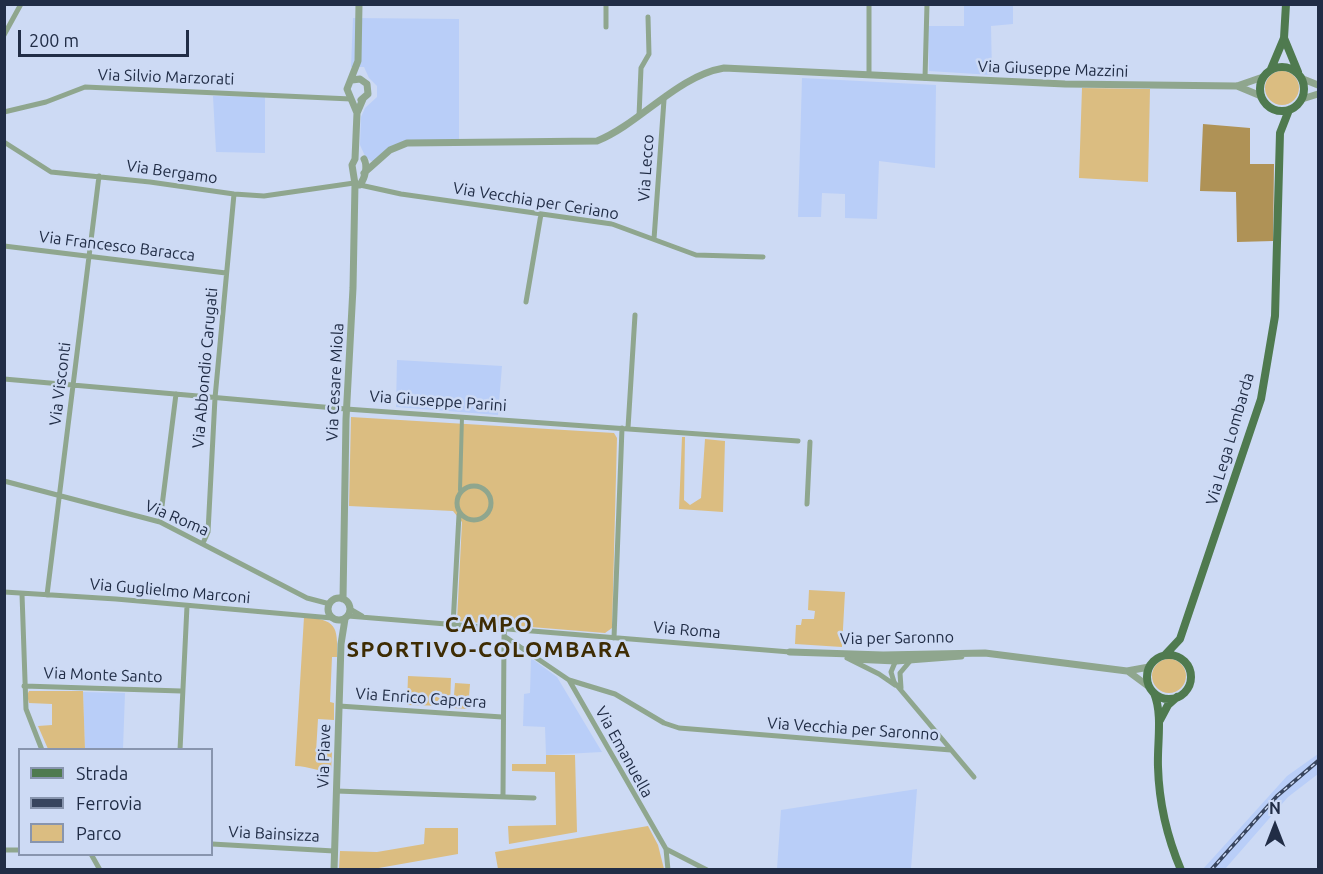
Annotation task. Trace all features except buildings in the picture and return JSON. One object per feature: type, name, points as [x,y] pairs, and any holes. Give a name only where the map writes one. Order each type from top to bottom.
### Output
[{"type":"main road","points":[[1284,38],[1305,85],[1302,99],[1289,110],[1272,109],[1261,96],[1263,77],[1271,69],[1284,38],[1286,4]]},
{"type":"main road","points":[[1271,69],[1285,66],[1300,76]]},
{"type":"main road","name":"Via Lega Lombarda","points":[[1272,109],[1280,133]]},
{"type":"main road","name":"Via Lega Lombarda","points":[[1166,655],[1180,639],[1261,399],[1275,316],[1280,133],[1289,110]]},
{"type":"main road","points":[[1158,726],[1168,705],[1189,685],[1190,672],[1181,656],[1180,639]]},
{"type":"main road","points":[[1181,870],[1166,827],[1161,801],[1157,701],[1146,676],[1149,667],[1158,658],[1166,655],[1177,656],[1185,663]]},
{"type":"main road","points":[[1151,690],[1163,698],[1177,697]]},
{"type":"street","points":[[4,35],[21,4]]},
{"type":"street","points":[[357,113],[347,89],[358,61],[359,4]]},
{"type":"street","points":[[606,4],[606,27]]},
{"type":"street","points":[[869,4],[869,75]]},
{"type":"street","points":[[925,78],[927,4]]},
{"type":"street","points":[[639,118],[641,66],[649,54],[648,17]]},
{"type":"street","points":[[358,61],[369,91],[357,113],[356,139],[360,158],[358,181]]},
{"type":"street","name":"Via Giuseppe Mazzini","points":[[664,100],[701,74],[724,68],[1065,84],[1237,86]]},
{"type":"street","points":[[1300,76],[1318,85]]},
{"type":"street","points":[[1237,86],[1263,77]]},
{"type":"street","points":[[352,80],[365,81]]},
{"type":"street","points":[[1237,86],[1261,96]]},
{"type":"street","name":"Via Silvio Marzorati","points":[[4,112],[46,102],[85,87],[330,96],[351,99]]},
{"type":"street","name":"Via Silvio Marzorati","points":[[330,96],[347,89]]},
{"type":"street","points":[[1302,99],[1318,94]]},
{"type":"street","points":[[351,99],[363,99]]},
{"type":"street","name":"Via Bergamo","points":[[6,144],[51,172],[264,196],[358,181],[392,148],[407,143],[591,142],[613,134],[664,100]]},
{"type":"street","name":"Via Lecco","points":[[654,239],[664,100]]},
{"type":"street","name":"Via Bergamo","points":[[360,158],[381,157]]},
{"type":"street","points":[[358,181],[352,165],[360,158]]},
{"type":"street","name":"Via Visconti","points":[[47,595],[99,176]]},
{"type":"street","name":"Via Vecchia per Ceriano","points":[[358,181],[373,188],[612,224],[696,255],[763,257]]},
{"type":"street","name":"Via Cesare Miola","points":[[340,599],[342,456],[358,181]]},
{"type":"street","name":"Via Abbondio Carugati","points":[[203,543],[208,532],[215,398],[234,194]]},
{"type":"street","points":[[526,302],[541,214]]},
{"type":"street","name":"Via Francesco Baracca","points":[[4,246],[226,273]]},
{"type":"street","points":[[614,638],[625,428],[635,315]]},
{"type":"street","name":"Via Giuseppe Parini","points":[[4,379],[346,409],[798,441]]},
{"type":"street","points":[[160,522],[176,394]]},
{"type":"street","points":[[453,625],[462,416]]},
{"type":"street","points":[[807,504],[810,442]]},
{"type":"street","name":"Via Roma","points":[[4,481],[160,522],[307,598],[330,604]]},
{"type":"street","points":[[459,515],[470,521],[477,520],[489,513],[490,508],[490,498],[484,488],[472,484],[460,490]]},
{"type":"street","name":"Via Guglielmo Marconi","points":[[4,592],[333,618]]},
{"type":"street","points":[[13,593],[20,606]]},
{"type":"street","points":[[22,594],[20,606],[24,686],[28,716],[41,748]]},
{"type":"street","points":[[330,604],[340,599],[348,615],[333,618]]},
{"type":"street","name":"Via Piave","points":[[330,604],[328,611],[333,618],[341,644]]},
{"type":"street","points":[[180,748],[181,691],[187,606]]},
{"type":"street","name":"Via Roma","points":[[348,615],[790,652]]},
{"type":"street","name":"Via Piave","points":[[334,870],[341,644],[348,615]]},
{"type":"street","points":[[503,796],[502,717],[505,629]]},
{"type":"street","points":[[504,636],[568,680]]},
{"type":"street","name":"Via per Saronno","points":[[790,652],[896,661],[978,653]]},
{"type":"street","name":"Via per Saronno","points":[[817,654],[978,653],[1127,671],[1149,667]]},
{"type":"street","points":[[902,655],[892,667],[892,677],[974,777]]},
{"type":"street","points":[[847,658],[879,674],[903,692]]},
{"type":"street","points":[[903,692],[898,684],[900,673],[911,660]]},
{"type":"street","name":"Via per Saronno","points":[[1127,671],[1151,690]]},
{"type":"street","name":"Via Vecchia per Saronno","points":[[568,680],[615,694],[664,723],[679,728],[752,736],[951,750]]},
{"type":"street","name":"Via Emanuella","points":[[568,680],[666,849]]},
{"type":"street","name":"Via Monte Santo","points":[[24,686],[181,691]]},
{"type":"street","name":"Via Enrico Caprera","points":[[339,706],[502,717]]},
{"type":"street","points":[[336,791],[534,798]]},
{"type":"street","name":"Via Bainsizza","points":[[213,844],[334,851]]},
{"type":"street","points":[[666,849],[668,870]]},
{"type":"street","points":[[666,849],[707,870]]},
{"type":"street","points":[[92,856],[100,870]]},
{"type":"shaded area","points":[[964,5],[1013,5],[1013,24],[991,26],[992,75],[929,71],[928,26],[964,26]]},
{"type":"shaded area","points":[[353,18],[459,19],[459,145],[413,145],[398,148],[377,161],[371,161],[365,156],[360,145],[361,117],[365,108],[377,97],[377,86],[369,78],[364,67],[351,67]]},
{"type":"shaded area","points":[[802,78],[936,85],[935,168],[879,161],[877,219],[845,218],[845,194],[822,193],[821,217],[798,217]]},
{"type":"shaded area","points":[[213,96],[265,97],[265,153],[216,152]]},
{"type":"shaded area","points":[[1203,124],[1250,128],[1250,164],[1274,164],[1273,241],[1237,242],[1236,192],[1200,191]]},
{"type":"shaded area","points":[[397,360],[502,366],[498,415],[396,407]]},
{"type":"shaded area","points":[[531,658],[557,677],[602,752],[546,755],[545,727],[523,726],[524,694],[530,693]]},
{"type":"shaded area","points":[[83,692],[125,693],[123,748],[85,748]]},
{"type":"shaded area","points":[[1318,754],[1318,774],[1288,797],[1225,869],[1203,869],[1287,776]]},
{"type":"shaded area","points":[[917,789],[911,869],[777,869],[781,810]]},
{"type":"green space","points":[[1282,71],[1294,76],[1299,88],[1294,100],[1282,105],[1270,100],[1265,88],[1270,76]]},
{"type":"green space","points":[[1082,88],[1150,89],[1148,182],[1079,178]]},
{"type":"green space","points":[[351,417],[614,433],[617,438],[612,628],[605,633],[457,621],[462,522],[453,511],[349,506]]},
{"type":"green space","points":[[682,437],[685,437],[684,500],[690,505],[701,498],[705,439],[725,441],[723,512],[679,509]]},
{"type":"green space","points":[[809,590],[845,592],[842,647],[795,644],[796,625],[801,625],[802,619],[814,619],[815,611],[808,610]]},
{"type":"green space","points":[[304,617],[329,623],[333,626],[337,638],[337,657],[332,657],[330,702],[334,703],[334,720],[318,719],[316,752],[332,752],[331,772],[295,766]]},
{"type":"green space","points":[[1169,659],[1181,664],[1186,676],[1181,688],[1169,693],[1157,688],[1152,676],[1157,664]]},
{"type":"green space","points":[[408,676],[451,678],[450,706],[407,705]]},
{"type":"green space","points":[[455,683],[470,684],[468,709],[453,708]]},
{"type":"green space","points":[[29,691],[83,691],[85,748],[48,748],[38,726],[52,725],[52,704],[29,703],[27,695]]},
{"type":"green space","points":[[546,755],[575,755],[577,832],[509,844],[508,826],[556,825],[555,772],[512,771],[512,764],[546,764]]},
{"type":"green space","points":[[648,826],[658,845],[664,869],[498,869],[495,852]]},
{"type":"green space","points":[[425,828],[458,828],[458,854],[373,869],[339,869],[340,851],[377,852],[424,844]]},
{"type":"railway","points":[[1211,870],[1277,796],[1318,761]]},
{"type":"district","name":"CAMPO SPORTIVO-COLOMBARA","points":[[489,638]]}]
